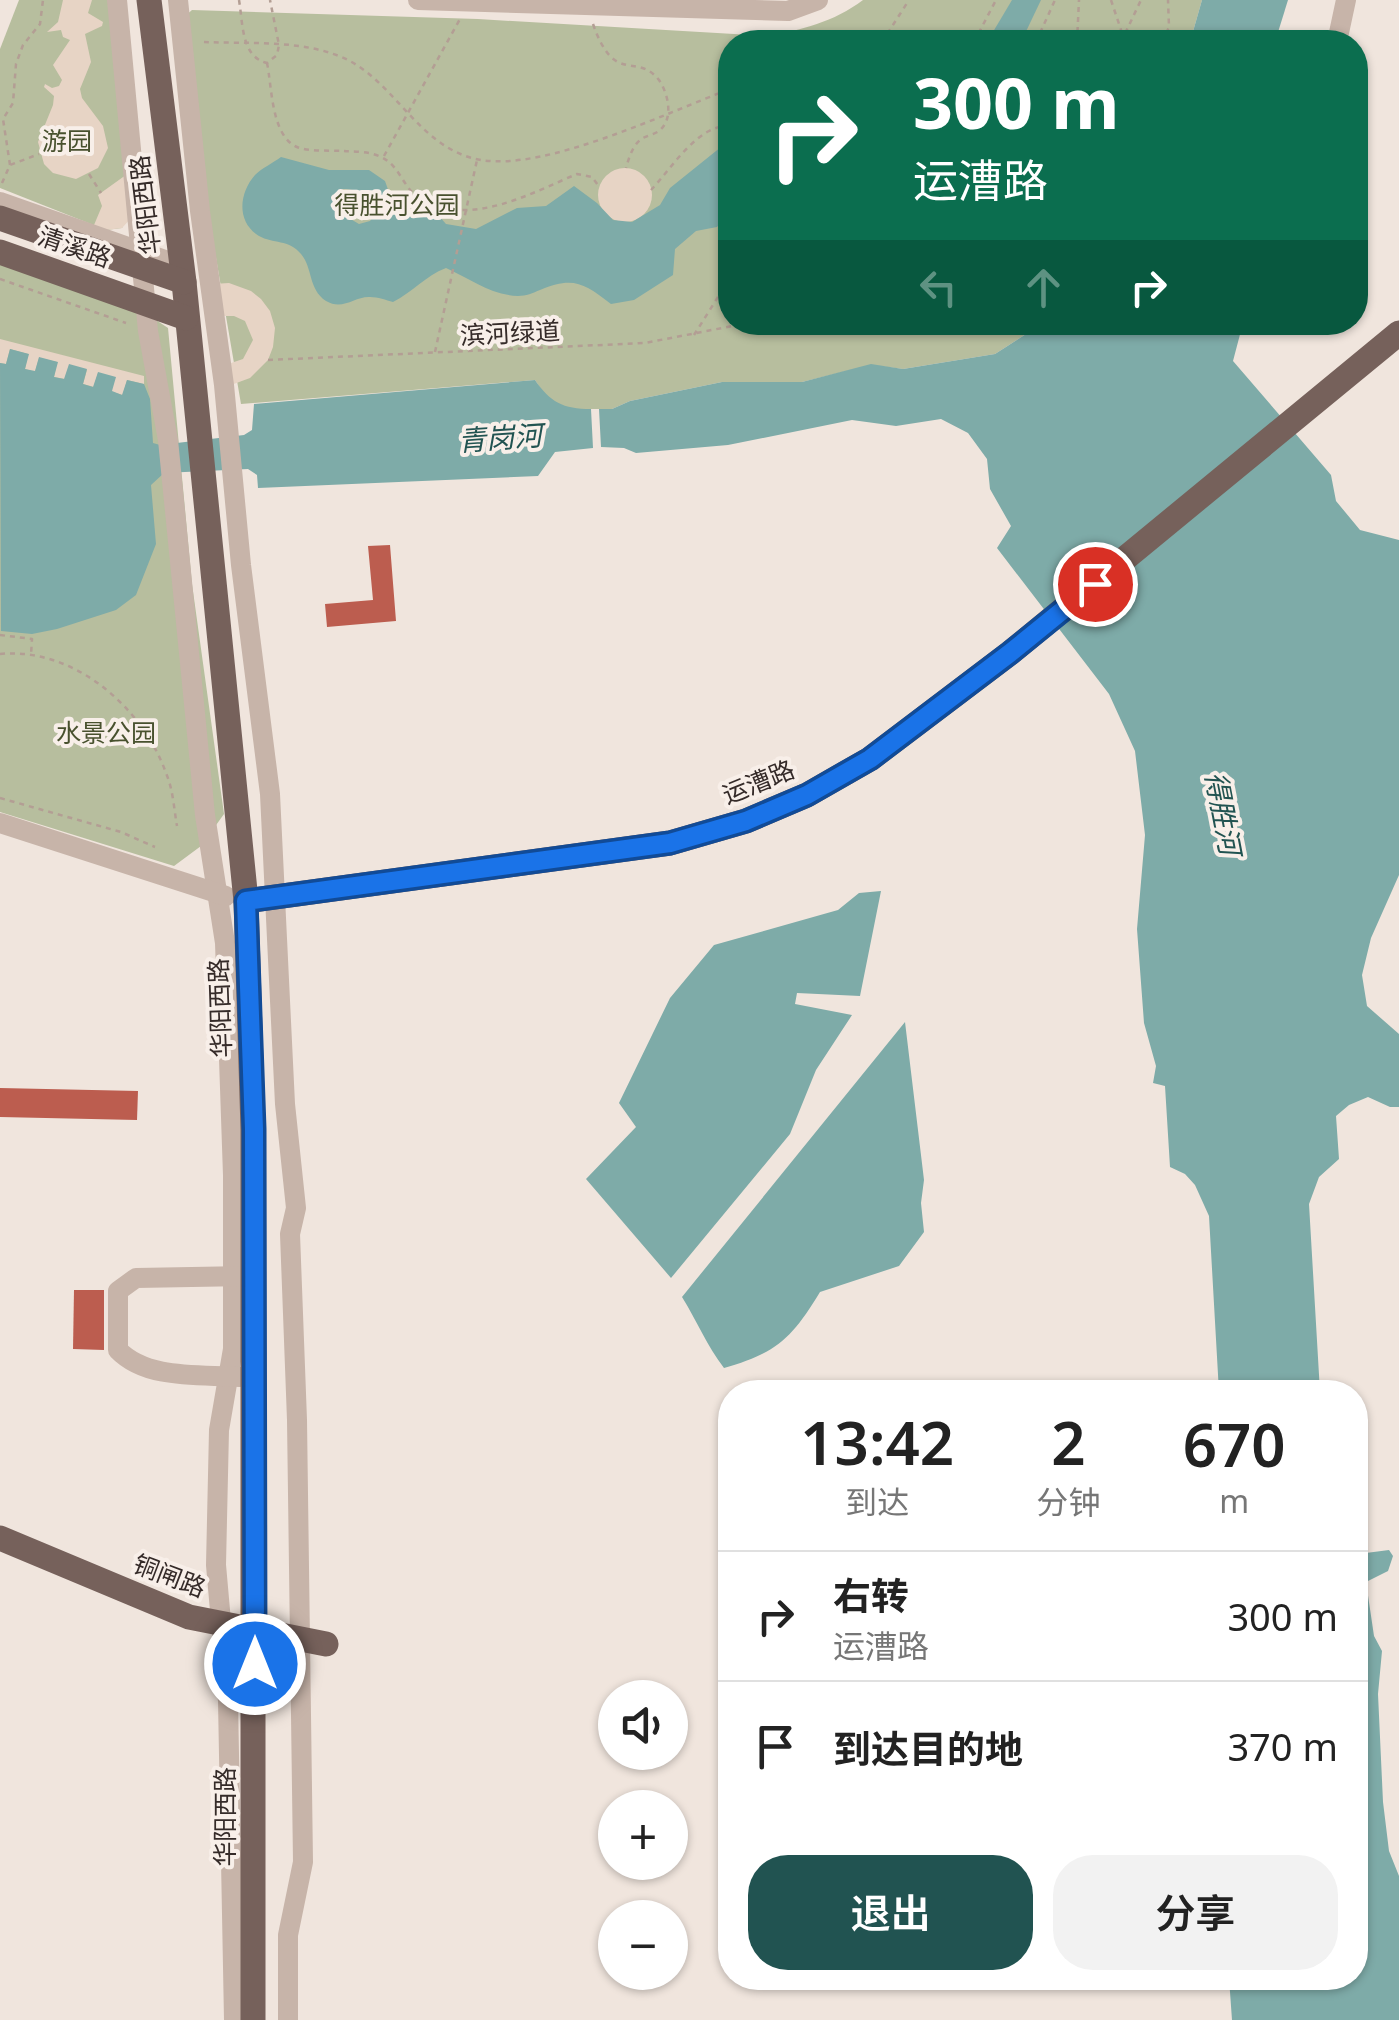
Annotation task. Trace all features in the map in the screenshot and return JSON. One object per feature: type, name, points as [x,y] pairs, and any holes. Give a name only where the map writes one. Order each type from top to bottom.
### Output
[{"type":"main road","name":"华阳西路","points":[[149,0],[183,274],[246,901],[254,1129],[243,1276],[242,1377],[255,1630],[254,2020]]},
{"type":"main road","name":"清溪路","points":[[0,218],[183,274]]},
{"type":"main road","name":"清溪路","points":[[0,252],[186,318]]},
{"type":"main road","name":"运漕路","points":[[246,901],[670,843],[746,821],[807,795],[870,759],[1010,653],[1399,333]]},
{"type":"main road","name":"铜闸路","points":[[0,1538],[189,1617],[326,1644]]},
{"type":"street","points":[[116,0],[146,303],[168,440],[206,816],[225,943],[243,1276],[136,1278],[118,1291],[118,1350],[129,1362],[154,1371],[242,1377],[219,1430],[216,1565],[229,1738],[234,2020]]},
{"type":"street","points":[[178,0],[270,794],[284,1104],[296,1208],[290,1234],[303,1862],[288,1935],[288,2020]]},
{"type":"street","points":[[418,0],[622,3],[788,11],[818,0]]},
{"type":"street","points":[[1340,30],[1346,0]]},
{"type":"street","points":[[0,202],[142,259]]},
{"type":"street","name":"运漕路","points":[[0,823],[246,901]]},
{"type":"path","points":[[0,189],[10,165],[2,118],[13,103],[16,64],[23,45],[40,24],[42,0]]},
{"type":"path","points":[[239,0],[246,44],[256,60],[267,62],[277,56],[278,45],[270,0]]},
{"type":"path","points":[[890,30],[909,0]]},
{"type":"path","points":[[980,30],[996,0]]},
{"type":"path","points":[[1042,30],[1056,0]]},
{"type":"path","points":[[1077,30],[1079,0]]},
{"type":"path","points":[[1111,0],[1120,30]]},
{"type":"path","points":[[1128,30],[1141,0]]},
{"type":"path","points":[[1168,0],[1168,30]]},
{"type":"path","points":[[383,158],[470,2]]},
{"type":"path","points":[[587,3],[602,50],[618,64],[656,76],[668,96],[668,120],[659,132],[642,138],[632,149],[626,168]]},
{"type":"path","points":[[182,42],[308,46],[347,60],[380,82],[433,140],[477,160],[511,162],[557,153],[718,93]]},
{"type":"path","points":[[267,62],[279,128],[286,140],[298,148],[369,153],[383,158],[395,166],[423,201],[466,210],[485,209],[577,174],[592,177],[600,188]]},
{"type":"path","points":[[652,190],[703,134],[718,126]]},
{"type":"path","points":[[10,165],[39,154]]},
{"type":"path","points":[[434,353],[477,160]]},
{"type":"path","points":[[90,174],[101,193]]},
{"type":"path","points":[[693,336],[718,297]]},
{"type":"path","name":"滨河绿道","points":[[268,360],[645,343],[718,330]]},
{"type":"path","points":[[0,635],[32,638],[31,656]]},
{"type":"path","points":[[0,654],[15,653],[68,665],[96,678],[148,739],[166,773],[177,826]]},
{"type":"path","points":[[0,798],[121,832],[155,847]]},
{"type":"green space","name":"游园","points":[[19,0],[115,0],[140,195],[122,228],[106,230],[0,188],[0,49]]},
{"type":"green space","name":"得胜河公园","points":[[863,0],[1202,0],[1193,30],[796,30],[841,14]]},
{"type":"green space","name":"得胜河公园","points":[[192,10],[478,19],[718,33],[718,335],[1024,335],[995,354],[903,369],[871,365],[802,382],[722,382],[630,401],[612,409],[570,409],[559,405],[545,395],[535,380],[241,404],[176,24]]},
{"type":"green space","name":"水景公园","points":[[0,261],[144,312],[168,328],[192,584],[224,814],[201,846],[174,866],[0,812]]},
{"type":"shaded area","points":[[63,0],[92,0],[88,13],[103,22],[85,34],[91,62],[80,89],[82,98],[103,126],[108,148],[98,168],[76,179],[53,173],[44,164],[38,142],[54,96],[44,87],[59,86],[62,80],[53,65],[70,40],[63,37],[61,30],[47,32],[58,22]]},
{"type":"shaded area","points":[[137,167],[133,216],[122,228],[106,230],[94,225],[102,206],[98,195]]},
{"type":"shaded area","points":[[625,168],[644,176],[652,195],[644,214],[625,222],[606,214],[598,195],[606,176]]},
{"type":"shaded area","points":[[229,283],[261,299],[275,328],[268,360],[250,378],[231,385],[228,364],[243,359],[253,340],[245,321],[224,316],[213,284]]},
{"type":"shaded area","points":[[0,339],[144,376],[144,384],[127,380],[123,395],[112,392],[98,373],[94,387],[83,384],[87,370],[65,379],[54,377],[57,362],[39,358],[35,372],[25,369],[28,354],[10,349],[6,364],[0,363]]},
{"type":"water","points":[[1012,0],[1041,0],[1027,30],[994,30]]},
{"type":"water","points":[[1202,0],[1288,0],[1279,30],[1193,30]]},
{"type":"water","points":[[718,149],[718,226],[696,231],[675,249],[673,275],[634,300],[611,304],[593,291],[570,283],[524,295],[508,295],[446,268],[393,302],[370,297],[332,304],[316,291],[305,260],[296,249],[259,236],[246,223],[242,207],[250,182],[281,157],[329,170],[369,170],[385,181],[392,201],[402,208],[439,216],[446,224],[476,229],[517,208],[546,206],[574,186],[613,220],[632,222],[660,205],[670,188]],"holes":[[[343,189],[360,193],[376,213],[370,221],[359,224],[337,211],[333,197]]]},
{"type":"water","name":"得胜河","points":[[1024,335],[1240,335],[1233,361],[1331,475],[1336,501],[1360,530],[1399,540],[1399,875],[1371,938],[1362,975],[1367,1006],[1399,1034],[1399,1107],[1368,1097],[1336,1116],[1339,1159],[1319,1177],[1309,1204],[1319,1380],[1218,1380],[1209,1216],[1195,1185],[1185,1174],[1170,1167],[1165,1086],[1153,1083],[1156,1066],[1144,1023],[1137,929],[1145,835],[1135,751],[1109,694],[997,548],[1011,526],[990,489],[987,459],[968,433],[941,419],[896,426],[852,420],[728,445],[636,453],[601,447],[599,409],[612,409],[630,401],[722,382],[802,382],[871,364],[903,369],[995,354]]},
{"type":"water","name":"青岗河","points":[[10,349],[29,354],[25,369],[35,371],[39,357],[58,362],[54,377],[64,379],[69,364],[87,369],[83,384],[93,387],[98,372],[116,377],[112,391],[122,395],[127,380],[144,384],[150,399],[153,443],[160,445],[244,435],[252,430],[254,404],[535,380],[558,403],[591,409],[593,448],[555,452],[538,476],[258,488],[257,475],[248,469],[164,473],[151,485],[156,544],[136,595],[116,610],[57,629],[32,634],[1,631],[0,363],[6,364]]},
{"type":"water","points":[[881,891],[860,996],[797,993],[795,1004],[852,1015],[816,1070],[790,1134],[671,1278],[586,1179],[636,1127],[619,1103],[670,998],[714,945],[838,910],[859,893]]},
{"type":"water","points":[[905,1022],[924,1180],[924,1232],[899,1266],[820,1292],[781,1342],[724,1368],[682,1297]]},
{"type":"water","points":[[1389,1550],[1393,1556],[1388,1571],[1368,1581],[1368,1553]]},
{"type":"water","points":[[1368,1596],[1374,1636],[1382,1651],[1378,1694],[1383,1802],[1389,1851],[1399,1876],[1399,2020],[1232,2020],[1230,1990],[1368,1990]]},
{"type":"building","points":[[390,545],[396,621],[327,627],[325,604],[373,600],[368,546]]},
{"type":"building","points":[[0,1088],[138,1091],[137,1120],[0,1117]]},
{"type":"building","points":[[74,1290],[104,1290],[104,1350],[73,1349]]},
{"type":"route","points":[[255,1664],[254,1129],[246,901],[670,843],[746,821],[807,795],[870,759],[1095,584]]}]
